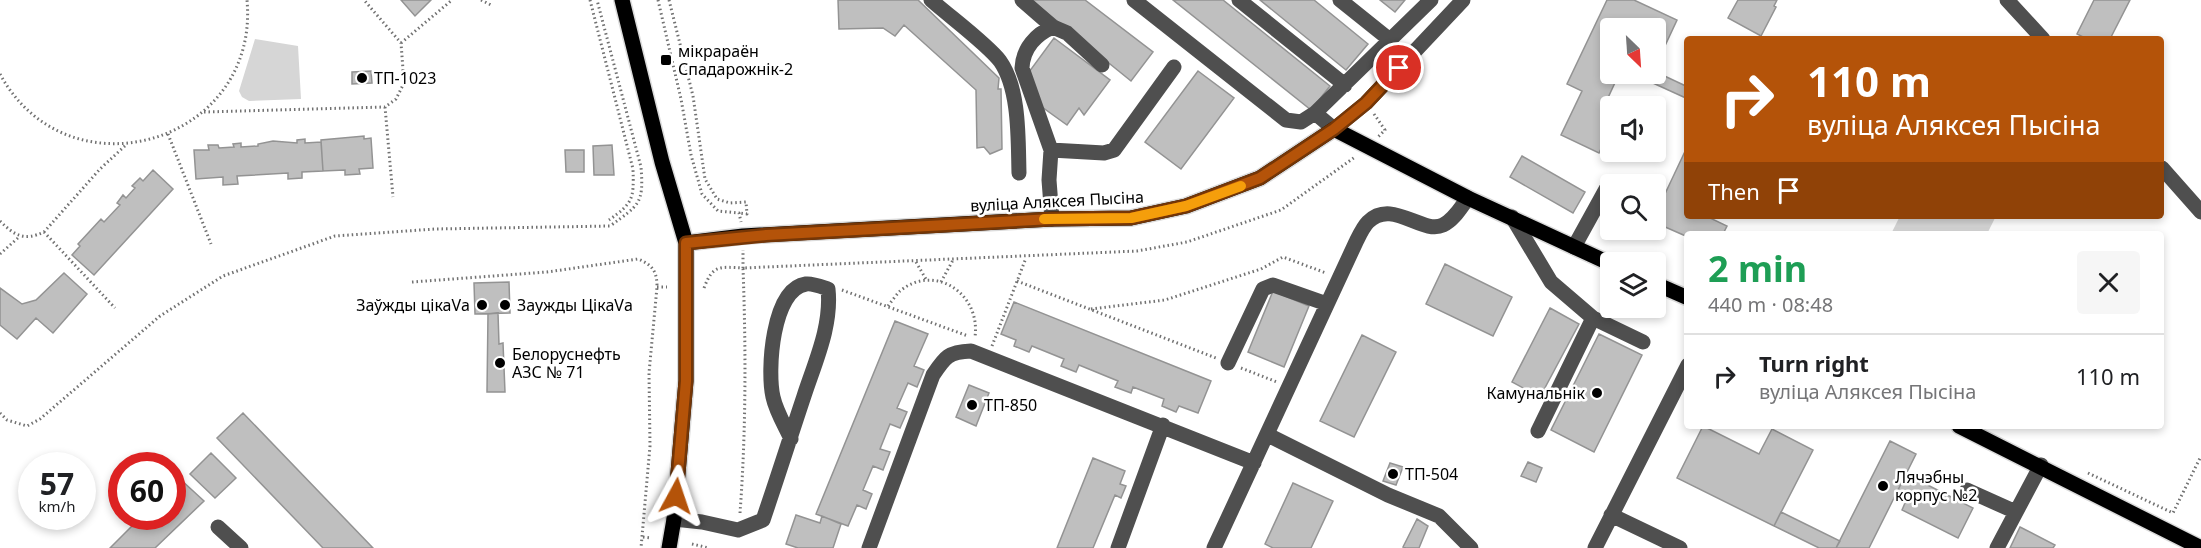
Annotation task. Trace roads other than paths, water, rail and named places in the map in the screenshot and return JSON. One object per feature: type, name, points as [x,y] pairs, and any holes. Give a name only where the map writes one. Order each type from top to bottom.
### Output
[{"type":"main road","points":[[622,0],[662,162],[686,243],[686,381],[674,519],[669,548]]},
{"type":"main road","points":[[1334,129],[1468,198],[1600,259]]},
{"type":"main road","name":"вуліца Аляксея Пысіна","points":[[686,243],[743,236],[1052,219],[1131,218],[1186,206],[1260,178],[1334,129]]},
{"type":"main road","points":[[1666,288],[1684,296]]},
{"type":"main road","points":[[1965,429],[2041,465],[2201,548]]},
{"type":"street","points":[[931,0],[1000,62],[1013,94],[1017,119],[1019,173]]},
{"type":"street","points":[[1022,0],[1053,27],[1067,33],[1102,65]]},
{"type":"street","points":[[1134,0],[1286,120],[1301,122],[1315,113],[1431,0]]},
{"type":"street","points":[[1239,0],[1344,85]]},
{"type":"street","points":[[1340,0],[1390,40]]},
{"type":"street","name":"вуліца Аляксея Пысіна","points":[[1334,129],[1366,103],[1463,0]]},
{"type":"street","points":[[2007,0],[2040,36]]},
{"type":"street","points":[[1052,219],[1049,180],[1051,150],[1022,68],[1022,56],[1040,33],[1053,27]]},
{"type":"street","points":[[1051,150],[1104,153],[1114,150],[1174,67]]},
{"type":"street","points":[[1315,113],[1334,129]]},
{"type":"street","points":[[2164,170],[2201,212]]},
{"type":"street","points":[[1214,548],[1368,222],[1381,214],[1404,216],[1437,227],[1445,225],[1468,198]]},
{"type":"street","points":[[1574,247],[1600,200]]},
{"type":"street","points":[[1512,217],[1545,275],[1593,318],[1643,342]]},
{"type":"street","points":[[674,519],[738,530],[763,520],[791,439],[822,341],[830,307],[828,289],[806,283],[794,289],[784,303],[774,336],[770,365],[773,398],[791,439]]},
{"type":"street","points":[[1228,363],[1263,289],[1273,285],[1328,304]]},
{"type":"street","points":[[1538,431],[1593,318]]},
{"type":"street","points":[[868,548],[933,375],[944,360],[954,352],[990,351],[1254,463]]},
{"type":"street","points":[[1595,548],[1684,373]]},
{"type":"street","points":[[1118,548],[1163,425]]},
{"type":"street","points":[[1268,435],[1388,495],[1439,516],[1471,548]]},
{"type":"street","points":[[1998,548],[2016,512],[2028,495],[2041,465]]},
{"type":"street","points":[[1967,490],[2016,512]]},
{"type":"street","points":[[1611,515],[1680,548]]},
{"type":"street","points":[[218,527],[241,548]]},
{"type":"place","name":"мікрараён Спадарожнік-2","points":[[666,60]]},
{"type":"place","name":"ТП-1023","points":[[362,78]]},
{"type":"place","name":"Заўжды цікаVа","points":[[482,305]]},
{"type":"place","name":"Заужды ЦікаVа","points":[[505,305]]},
{"type":"place","name":"Белоруснефть АЗС № 71","points":[[500,363]]},
{"type":"place","name":"Камунальнік","points":[[1597,393]]},
{"type":"place","name":"ТП-850","points":[[972,405]]},
{"type":"place","name":"ТП-504","points":[[1393,474]]},
{"type":"place","name":"Лячэбны корпус №2","points":[[1883,486]]}]
